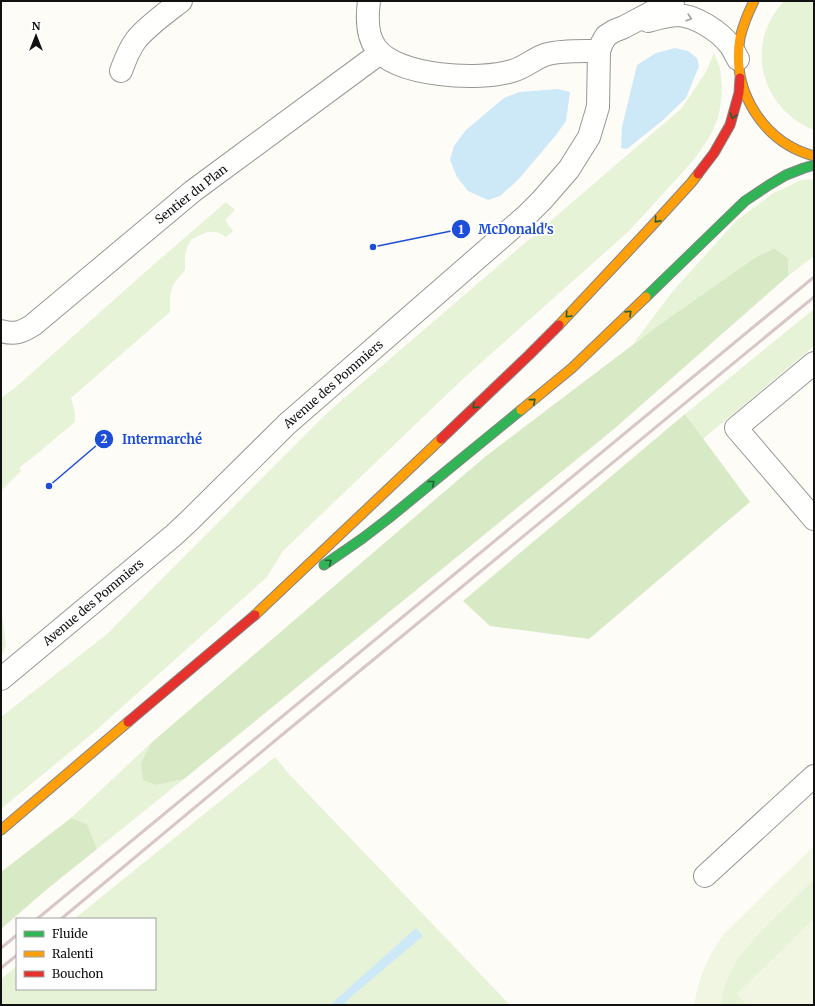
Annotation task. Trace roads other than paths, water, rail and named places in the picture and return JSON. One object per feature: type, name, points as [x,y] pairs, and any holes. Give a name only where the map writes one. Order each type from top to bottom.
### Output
[{"type":"main road","points":[[1,830],[263,608],[529,355],[691,183],[714,153],[730,125],[739,93],[738,46],[740,34],[744,21],[754,1]]},
{"type":"main road","points":[[739,68],[744,91],[757,115],[765,126],[786,143],[798,150],[814,156]]},
{"type":"main road","points":[[320,569],[364,538],[572,368],[745,201],[796,170],[814,165]]},
{"type":"main road","points":[[263,608],[307,577]]},
{"type":"street","points":[[121,71],[129,50],[136,39],[181,1]]},
{"type":"street","points":[[369,1],[367,14],[370,37],[374,47],[380,54],[397,64],[419,71],[477,76],[512,72],[547,54],[556,52],[599,51],[606,36],[673,1]]},
{"type":"street","points":[[624,27],[665,16],[688,16],[714,30],[731,46],[739,68]]},
{"type":"street","name":"Avenue des Pommiers","points":[[1,679],[190,520],[287,424],[528,215],[569,169],[589,137],[598,107],[599,51]]},
{"type":"street","name":"Sentier du Plan","points":[[3,331],[14,333],[23,331],[33,324],[193,191],[380,54]]},
{"type":"street","points":[[814,363],[736,428],[814,519]]},
{"type":"street","points":[[705,876],[814,776]]},
{"type":"water","points":[[675,48],[688,51],[697,58],[699,66],[686,98],[663,120],[627,149],[621,148],[622,127],[637,65],[656,53]]},
{"type":"water","points":[[558,89],[570,92],[566,121],[518,180],[500,196],[488,200],[468,191],[457,177],[450,160],[454,146],[466,130],[504,98],[519,92]]},
{"type":"water","points":[[416,928],[423,936],[351,997],[344,1005],[330,1005]]},
{"type":"railway","points":[[38,918],[814,277]]},
{"type":"railway","points":[[62,918],[277,739],[814,297]]},
{"type":"railway","points":[[1,948],[16,936]]},
{"type":"railway","points":[[1,968],[16,956]]},
{"type":"place","name":"McDonald's","points":[[373,247]]},
{"type":"place","name":"Intermarché","points":[[49,486]]}]
